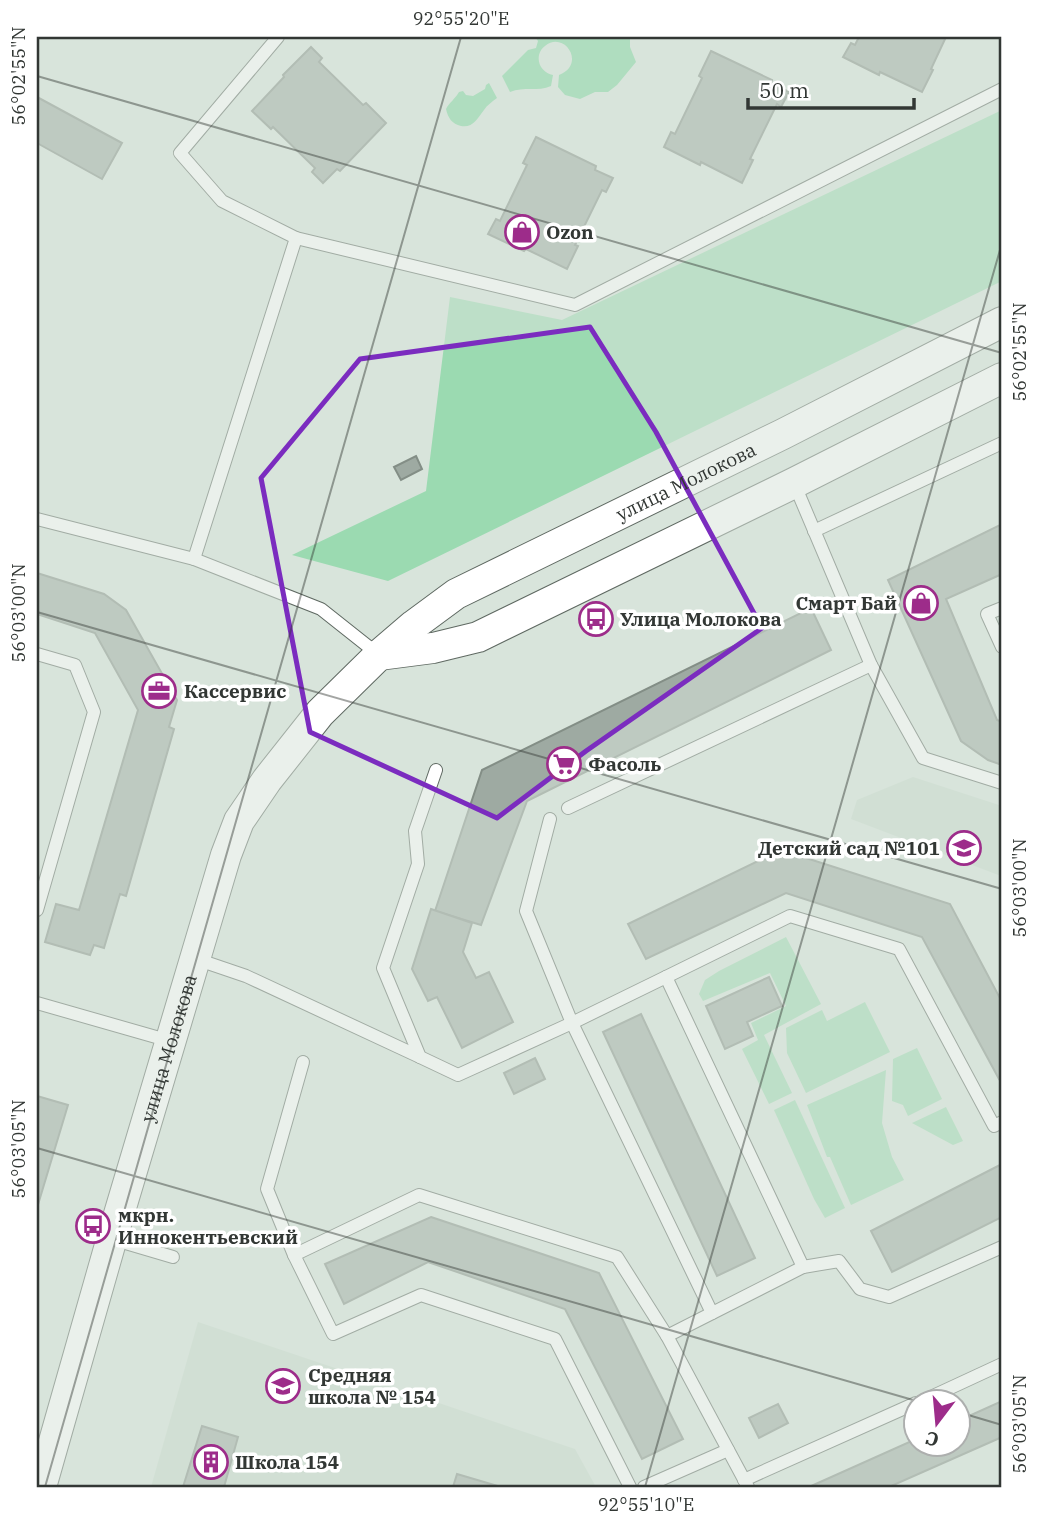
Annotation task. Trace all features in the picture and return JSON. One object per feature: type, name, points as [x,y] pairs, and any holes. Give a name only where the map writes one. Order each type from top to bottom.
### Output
[{"type":"street","name":"улица Молокова","points":[[41,1487],[226,855],[239,821],[267,780],[320,713],[379,655],[456,594],[1002,322]]},
{"type":"street","points":[[379,655],[433,648],[478,637],[1002,378]]},
{"type":"lane","points":[[278,37],[180,153],[222,201],[296,238],[575,305],[1002,89]]},
{"type":"lane","points":[[194,559],[296,238]]},
{"type":"lane","points":[[814,531],[1002,443]]},
{"type":"lane","points":[[794,483],[871,665],[923,758],[1002,783]]},
{"type":"lane","points":[[37,519],[194,559],[321,609],[379,655]]},
{"type":"lane","points":[[1002,608],[987,614],[1002,647]]},
{"type":"lane","points":[[37,654],[75,665],[94,712],[37,910]]},
{"type":"lane","points":[[568,808],[871,665]]},
{"type":"lane","points":[[420,1057],[383,968],[418,864],[415,831],[436,770]]},
{"type":"lane","points":[[550,819],[526,911],[572,1023],[712,1313]]},
{"type":"lane","points":[[194,958],[246,976],[458,1075],[572,1023],[790,916],[899,949],[995,1126],[1002,1122]]},
{"type":"lane","points":[[666,977],[803,1267]]},
{"type":"lane","points":[[37,1003],[170,1041]]},
{"type":"lane","points":[[303,1062],[267,1189],[294,1255],[333,1334],[421,1295],[555,1339],[630,1487]]},
{"type":"lane","points":[[294,1255],[419,1195],[617,1257],[667,1336],[746,1484],[902,1410]]},
{"type":"lane","points":[[112,1239],[173,1257]]},
{"type":"lane","points":[[667,1336],[803,1267],[838,1261],[860,1289],[889,1297],[1002,1247]]},
{"type":"lane","points":[[949,1388],[1002,1364]]},
{"type":"lane","points":[[644,1487],[728,1450]]},
{"type":"highlighted area","points":[[590,327],[656,432],[762,628],[586,751],[497,818],[310,732],[261,478],[360,359]]},
{"type":"shaded area","points":[[535,37],[630,37],[630,47],[636,62],[608,92],[595,92],[580,99],[565,95],[558,87],[559,75],[567,70],[572,57],[565,45],[552,42],[539,54],[542,68],[553,75],[551,86],[510,92],[502,76],[528,50],[536,48],[538,41]]},
{"type":"shaded area","points":[[489,83],[497,98],[477,120],[461,126],[449,118],[446,109],[459,92],[473,96],[485,89]]},
{"type":"shaded area","points":[[1002,110],[1002,281],[388,581],[292,555],[426,491],[450,297],[562,320]]},
{"type":"shaded area","name":"Детский сад №101","points":[[913,777],[1002,806],[1002,878],[851,819],[857,800]]},
{"type":"shaded area","points":[[786,937],[821,1004],[764,1035],[792,1093],[769,1104],[742,1049],[758,1040],[751,1023],[786,1006],[770,973],[703,1001],[699,994],[705,980]]},
{"type":"shaded area","points":[[865,1002],[890,1052],[806,1093],[787,1053],[786,1028],[822,1010],[827,1021]]},
{"type":"shaded area","points":[[917,1048],[942,1099],[908,1116],[903,1105],[892,1101],[893,1059]]},
{"type":"shaded area","points":[[886,1070],[882,1123],[892,1157],[904,1180],[851,1205],[830,1157],[827,1157],[807,1105]]},
{"type":"shaded area","points":[[795,1100],[845,1208],[825,1218],[774,1110]]},
{"type":"shaded area","points":[[946,1107],[963,1141],[953,1145],[912,1123]]},
{"type":"shaded area","name":"Средняя школа № 154","points":[[198,1322],[575,1449],[596,1487],[151,1487]]},
{"type":"building","points":[[859,37],[946,37],[922,92],[843,57],[851,43],[855,45]]},
{"type":"building","points":[[311,47],[322,58],[319,62],[363,105],[366,103],[386,123],[340,171],[337,169],[323,183],[312,172],[315,168],[273,127],[271,129],[252,111]]},
{"type":"building","points":[[711,51],[772,80],[771,83],[789,92],[781,107],[777,104],[750,159],[753,160],[742,183],[664,147],[671,132],[675,134],[702,78],[699,76]]},
{"type":"building","points":[[37,97],[122,143],[102,179],[37,143]]},
{"type":"building","points":[[536,137],[596,166],[595,170],[613,178],[606,192],[602,190],[575,245],[578,246],[567,269],[488,234],[496,219],[500,221],[527,165],[523,163]]},
{"type":"building","points":[[416,456],[422,469],[401,480],[394,467]]},
{"type":"building","points":[[1002,524],[1002,574],[946,599],[997,720],[1002,722],[1002,765],[988,760],[961,741],[888,580]]},
{"type":"building","points":[[37,573],[104,594],[126,610],[177,700],[169,727],[174,729],[126,896],[120,894],[104,948],[94,945],[90,955],[45,942],[56,904],[79,910],[138,710],[95,633],[37,614]]},
{"type":"building","points":[[811,608],[831,650],[527,801],[481,925],[435,911],[482,770]]},
{"type":"building","points":[[781,850],[950,904],[1002,1002],[1002,1077],[999,1079],[922,937],[786,893],[646,959],[628,924]]},
{"type":"building","points":[[431,909],[472,923],[463,952],[476,978],[489,972],[513,1022],[462,1048],[437,997],[428,1001],[412,969]]},
{"type":"building","points":[[769,977],[782,1006],[747,1022],[753,1036],[725,1049],[706,1006]]},
{"type":"building","points":[[641,1014],[755,1258],[717,1276],[603,1032]]},
{"type":"building","points":[[535,1058],[545,1079],[514,1094],[504,1073]]},
{"type":"building","points":[[37,1096],[68,1105],[37,1208]]},
{"type":"building","points":[[1002,1164],[1002,1217],[892,1272],[871,1231]]},
{"type":"building","points":[[431,1217],[599,1273],[683,1439],[642,1459],[565,1309],[428,1262],[344,1304],[325,1264]]},
{"type":"building","points":[[1002,1401],[1002,1437],[972,1450],[972,1415]]},
{"type":"building","points":[[778,1404],[788,1423],[759,1438],[749,1418]]},
{"type":"building","name":"Школа 154","points":[[202,1426],[238,1437],[224,1487],[183,1487]]},
{"type":"building","points":[[902,1445],[902,1458],[955,1458],[889,1487],[809,1487]]},
{"type":"building","points":[[457,1474],[501,1487],[453,1487]]},
{"type":"place","name":"Ozon","points":[[522,232]]},
{"type":"place","name":"Смарт Бай","points":[[921,603]]},
{"type":"place","name":"Улица Молокова","points":[[596,619]]},
{"type":"place","name":"Кассервис","points":[[159,691]]},
{"type":"place","name":"Фасоль","points":[[564,764]]},
{"type":"place","name":"Детский сад №101","points":[[964,848]]},
{"type":"place","name":"мкрн. Иннокентьевский","points":[[93,1226]]},
{"type":"place","name":"Средняя школа № 154","points":[[283,1386]]},
{"type":"place","name":"Школа 154","points":[[211,1462]]}]
